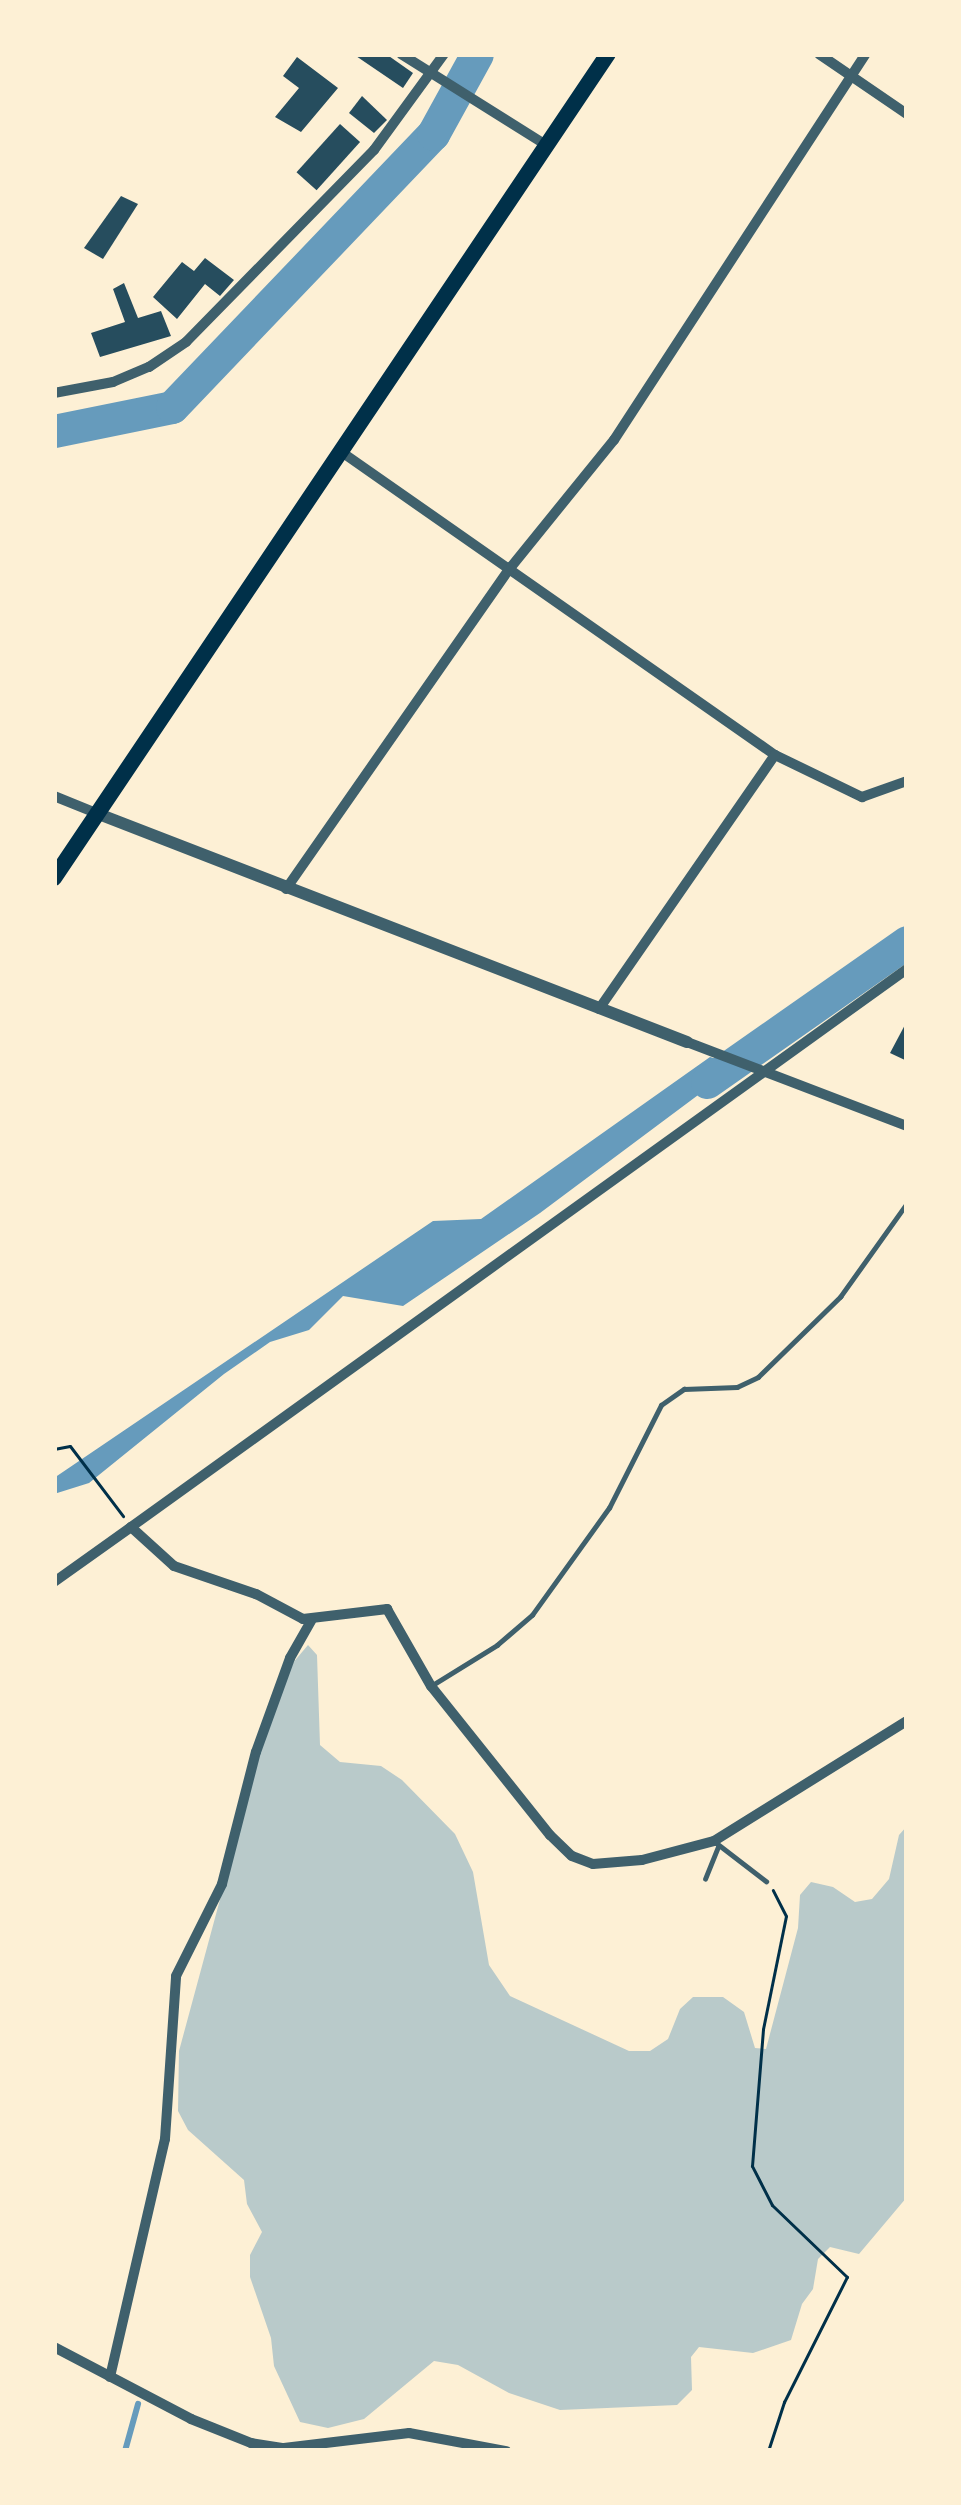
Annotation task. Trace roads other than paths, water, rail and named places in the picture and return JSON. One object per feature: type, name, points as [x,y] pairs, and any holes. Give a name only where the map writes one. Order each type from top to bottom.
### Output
[{"type":"highway","points":[[54,878],[608,54]]},
{"type":"street","points":[[400,54],[546,145]]},
{"type":"street","points":[[54,393],[113,382],[149,368],[186,342],[374,151],[444,54]]},
{"type":"street","points":[[819,54],[907,114]]},
{"type":"street","points":[[286,889],[511,567],[614,440],[866,54]]},
{"type":"street","points":[[343,454],[775,755],[862,796],[907,781]]},
{"type":"street","points":[[599,1009],[775,755]]},
{"type":"street","points":[[54,796],[907,1126]]},
{"type":"street","points":[[54,1582],[755,1069],[907,969]]},
{"type":"street","points":[[130,1525],[174,1566],[256,1594],[311,1621],[387,1609],[431,1686],[550,1834],[580,1861],[611,1865],[642,1861],[716,1843],[907,1720]]},
{"type":"street","points":[[110,2377],[165,2139],[176,1976],[222,1884],[256,1752],[290,1658],[311,1621]]},
{"type":"street","points":[[54,2347],[223,2434],[284,2450],[409,2433],[506,2451]]},
{"type":"lane","points":[[431,1686],[497,1646],[532,1615],[609,1508],[661,1405],[684,1389],[737,1387],[758,1377],[840,1297],[907,1203]]},
{"type":"lane","points":[[705,1880],[716,1843],[766,1881]]},
{"type":"water","points":[[710,1057],[737,1066],[540,1213],[403,1306],[343,1296],[309,1330],[270,1342],[224,1374],[89,1483],[54,1494],[54,1478],[433,1221],[481,1219]]},
{"type":"waterway","points":[[54,431],[172,407],[433,134],[477,54]]},
{"type":"waterway","points":[[707,1082],[907,942]]},
{"type":"waterway","points":[[125,2451],[138,2404]]}]
